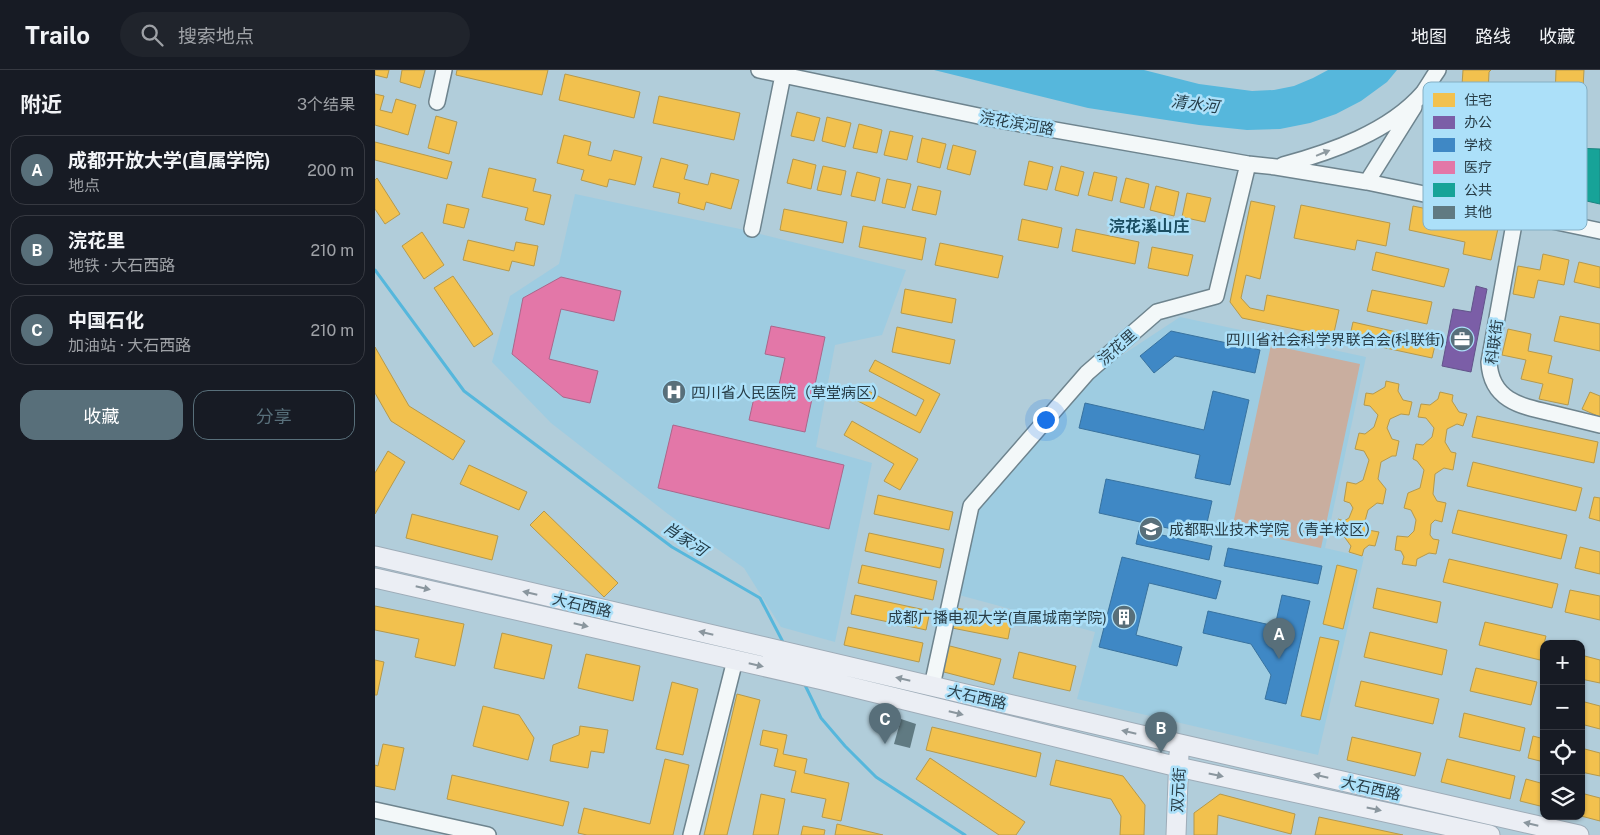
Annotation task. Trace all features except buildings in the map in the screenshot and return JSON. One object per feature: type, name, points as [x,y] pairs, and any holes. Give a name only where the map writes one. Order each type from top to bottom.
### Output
[{"type":"main road","name":"大石西路","points":[[375,556],[1579,835]]},
{"type":"main road","name":"大石西路","points":[[375,578],[823,680],[1440,829],[1490,835]]},
{"type":"main road","name":"双元街","points":[[1176,835],[1180,744]]},
{"type":"street","points":[[437,102],[444,70]]},
{"type":"street","name":"浣花滨河路","points":[[759,70],[783,72],[993,119],[1248,164],[1367,182],[1423,194]]},
{"type":"street","name":"浣花滨河路","points":[[1430,82],[1438,70]]},
{"type":"street","points":[[752,229],[783,72]]},
{"type":"street","name":"浣花滨河路","points":[[1276,167],[1319,155],[1356,139],[1394,118],[1423,93]]},
{"type":"street","name":"浣花滨河路","points":[[1367,182],[1423,93]]},
{"type":"street","name":"浣花里","points":[[932,686],[971,506],[1087,373],[1157,312],[1216,296],[1248,164]]},
{"type":"street","name":"浣花滨河路","points":[[1587,228],[1600,231]]},
{"type":"street","name":"科联街","points":[[1513,230],[1489,362],[1490,375],[1505,397],[1519,406],[1600,425]]},
{"type":"street","points":[[691,835],[735,660]]},
{"type":"street","points":[[375,810],[487,835]]},
{"type":"shaded area","name":"四川省人民医院（草堂病区）","points":[[575,194],[740,229],[906,270],[882,335],[835,345],[816,447],[872,463],[835,642],[781,627],[744,568],[668,514],[551,423],[492,362],[510,296],[559,264]]},
{"type":"shaded area","name":"成都职业技术学院（青羊校区）","points":[[1180,317],[1366,357],[1325,548],[1364,557],[1318,755],[1077,699],[1095,632],[959,595],[977,509],[1095,373]]},
{"type":"shaded area","points":[[1271,345],[1360,364],[1321,548],[1232,529]]},
{"type":"water","name":"清水河","points":[[934,70],[1144,70],[1199,84],[1252,91],[1274,90],[1294,86],[1328,70],[1397,70],[1387,82],[1361,101],[1336,114],[1310,123],[1280,129],[1247,130],[1199,125],[1088,108]]},
{"type":"waterway","name":"肖家河","points":[[375,270],[464,391],[672,547],[760,598],[784,644]]},
{"type":"waterway","name":"肖家河","points":[[804,683],[821,718],[845,746],[876,777],[965,835]]},
{"type":"place","name":"四川省社会科学界联合会(科联街)","points":[[1462,339]]},
{"type":"place","name":"四川省人民医院（草堂病区）","points":[[674,392]]},
{"type":"place","name":"成都职业技术学院（青羊校区）","points":[[1151,529]]},
{"type":"place","name":"成都广播电视大学(直属城南学院)","points":[[1124,617]]},
{"type":"place","name":"成都开放大学(直属学院)","points":[[1279,659]]},
{"type":"place","name":"中国石化","points":[[885,744]]},
{"type":"place","name":"浣花里","points":[[1161,753]]},
{"type":"district","name":"浣花溪山庄","points":[[1149,226]]}]
